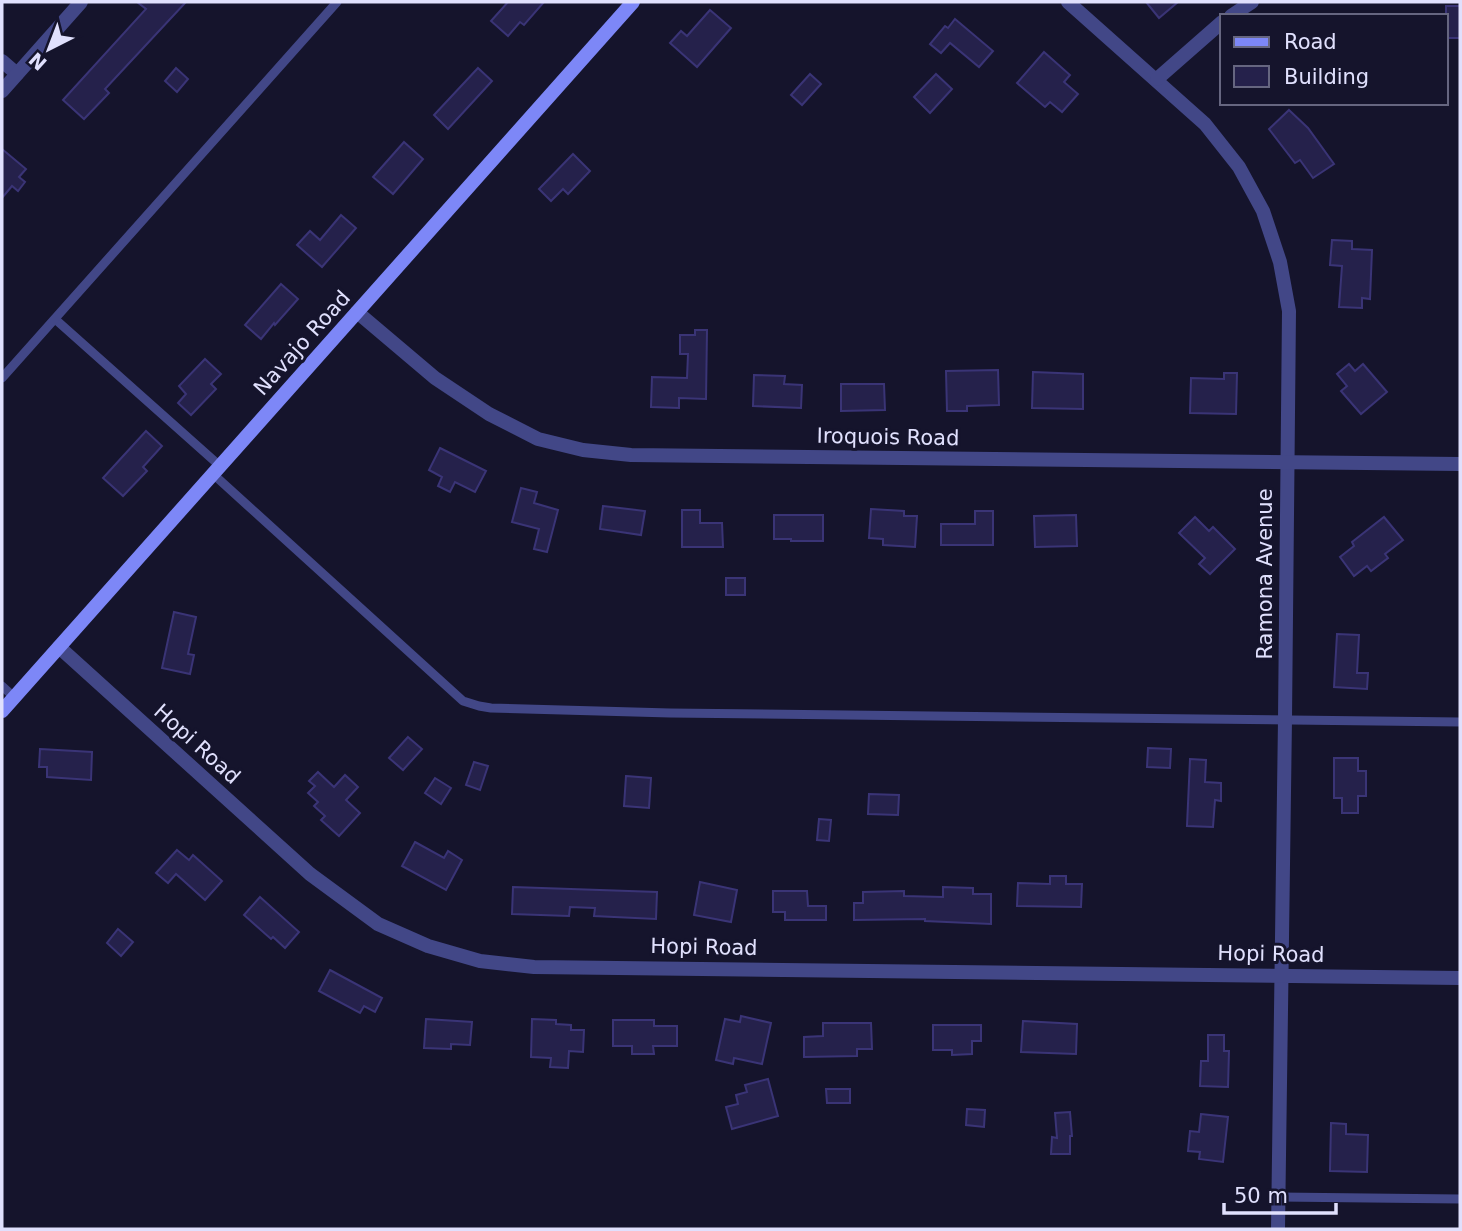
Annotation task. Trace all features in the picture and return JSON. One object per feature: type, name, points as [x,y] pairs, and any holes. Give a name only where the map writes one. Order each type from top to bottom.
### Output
[{"type":"main road","name":"Navajo Road","points":[[2,711],[633,2]]},
{"type":"street","points":[[2,91],[81,2]]},
{"type":"street","name":"Ramona Avenue","points":[[1068,2],[1205,124],[1240,167],[1263,211],[1280,262],[1289,311],[1278,1229]]},
{"type":"street","points":[[1234,14],[1252,2]]},
{"type":"street","points":[[1157,79],[1220,24]]},
{"type":"street","points":[[2,61],[17,74]]},
{"type":"street","name":"Iroquois Road","points":[[357,312],[435,378],[489,414],[538,439],[583,450],[631,456],[1460,464]]},
{"type":"street","name":"Hopi Road","points":[[59,647],[310,874],[378,924],[428,946],[480,961],[534,967],[1460,978]]},
{"type":"lane","points":[[2,378],[337,2]]},
{"type":"lane","points":[[55,319],[463,701],[479,706],[670,713],[1460,722]]},
{"type":"lane","points":[[2,686],[14,697]]},
{"type":"lane","points":[[1279,1197],[1460,1199]]},
{"type":"building","points":[[137,2],[186,2],[105,89],[109,93],[84,119],[63,100],[146,9]]},
{"type":"building","points":[[508,2],[544,2],[524,25],[520,22],[508,36],[491,21]]},
{"type":"building","points":[[1146,2],[1178,2],[1159,18]]},
{"type":"building","points":[[1446,6],[1460,6],[1460,38],[1448,38]]},
{"type":"building","points":[[710,10],[731,28],[697,67],[670,43],[681,31],[687,36]]},
{"type":"building","points":[[955,19],[993,51],[979,67],[950,43],[941,53],[930,44],[945,26],[948,28]]},
{"type":"building","points":[[1044,52],[1070,75],[1064,82],[1078,94],[1062,112],[1050,102],[1045,107],[1017,83]]},
{"type":"building","points":[[176,68],[188,79],[177,92],[165,81]]},
{"type":"building","points":[[478,68],[492,81],[448,129],[434,115]]},
{"type":"building","points":[[810,74],[821,84],[802,105],[791,95]]},
{"type":"building","points":[[936,74],[952,89],[930,113],[914,97]]},
{"type":"building","points":[[1289,110],[1308,128],[1334,164],[1313,178],[1300,160],[1295,163],[1269,129]]},
{"type":"building","points":[[404,142],[423,159],[393,194],[373,177]]},
{"type":"building","points":[[2,149],[26,169],[19,177],[25,182],[18,191],[12,186],[2,198]]},
{"type":"building","points":[[573,154],[590,171],[568,194],[563,189],[551,201],[539,189]]},
{"type":"building","points":[[341,215],[356,228],[322,267],[297,245],[310,231],[320,240]]},
{"type":"building","points":[[1332,240],[1352,241],[1352,249],[1372,250],[1370,299],[1362,298],[1362,308],[1339,307],[1342,266],[1330,265]]},
{"type":"building","points":[[281,284],[298,299],[261,339],[245,325]]},
{"type":"building","points":[[695,330],[707,330],[706,399],[679,398],[679,408],[651,407],[652,377],[687,378],[688,354],[680,354],[680,335],[695,335]]},
{"type":"building","points":[[205,359],[221,374],[211,384],[216,389],[191,415],[178,403],[186,394],[179,386]]},
{"type":"building","points":[[1349,364],[1355,371],[1363,364],[1387,392],[1361,414],[1341,391],[1347,386],[1337,374]]},
{"type":"building","points":[[998,370],[999,405],[967,406],[967,411],[947,411],[946,371]]},
{"type":"building","points":[[1033,372],[1083,374],[1083,409],[1032,408]]},
{"type":"building","points":[[1224,373],[1237,373],[1236,414],[1190,413],[1191,378],[1224,379]]},
{"type":"building","points":[[754,375],[785,376],[784,384],[802,385],[801,408],[753,406]]},
{"type":"building","points":[[841,384],[884,384],[885,410],[841,411]]},
{"type":"building","points":[[146,431],[162,446],[143,467],[147,471],[123,496],[103,478]]},
{"type":"building","points":[[440,448],[486,471],[475,492],[455,482],[450,492],[438,486],[442,477],[429,470]]},
{"type":"building","points":[[521,488],[537,492],[534,503],[558,510],[547,552],[534,549],[539,529],[512,522]]},
{"type":"building","points":[[603,506],[645,511],[641,535],[600,529]]},
{"type":"building","points":[[871,509],[904,511],[904,516],[917,516],[915,547],[883,545],[883,539],[869,538]]},
{"type":"building","points":[[682,510],[700,510],[700,523],[722,523],[723,547],[682,547]]},
{"type":"building","points":[[975,511],[993,511],[993,545],[941,545],[941,524],[975,524]]},
{"type":"building","points":[[774,515],[823,515],[823,541],[774,539]]},
{"type":"building","points":[[1076,515],[1077,546],[1035,547],[1034,516]]},
{"type":"building","points":[[1195,517],[1209,531],[1213,527],[1235,549],[1210,574],[1199,564],[1205,558],[1179,533]]},
{"type":"building","points":[[1384,517],[1403,540],[1385,554],[1388,558],[1371,571],[1367,566],[1354,576],[1340,557],[1354,546],[1352,542]]},
{"type":"building","points":[[726,578],[745,578],[745,595],[726,595]]},
{"type":"building","points":[[174,612],[196,617],[188,654],[194,655],[190,674],[162,668]]},
{"type":"building","points":[[1337,634],[1359,635],[1357,673],[1368,673],[1367,689],[1334,687]]},
{"type":"building","points":[[408,737],[422,749],[403,770],[389,758]]},
{"type":"building","points":[[1148,748],[1171,749],[1170,768],[1147,767]]},
{"type":"building","points":[[40,749],[92,752],[91,780],[47,777],[47,767],[39,767]]},
{"type":"building","points":[[1334,758],[1358,758],[1358,771],[1366,771],[1366,796],[1358,796],[1358,813],[1342,813],[1342,798],[1334,798]]},
{"type":"building","points":[[1190,759],[1206,760],[1205,782],[1221,783],[1221,801],[1215,800],[1213,827],[1187,826]]},
{"type":"building","points":[[474,762],[488,766],[480,790],[466,785]]},
{"type":"building","points":[[318,772],[334,787],[345,775],[358,787],[346,800],[360,813],[339,836],[321,820],[325,816],[314,806],[318,802],[308,793],[315,786],[309,781]]},
{"type":"building","points":[[626,776],[651,778],[649,808],[624,806]]},
{"type":"building","points":[[435,778],[451,788],[441,804],[425,793]]},
{"type":"building","points":[[869,794],[899,795],[898,815],[868,814]]},
{"type":"building","points":[[819,819],[831,820],[829,841],[817,840]]},
{"type":"building","points":[[415,842],[444,858],[448,851],[462,860],[446,890],[402,866]]},
{"type":"building","points":[[177,850],[189,860],[193,855],[222,881],[205,900],[176,874],[168,883],[156,873]]},
{"type":"building","points":[[1050,876],[1066,876],[1066,884],[1082,884],[1081,907],[1017,906],[1018,883],[1050,884]]},
{"type":"building","points":[[700,882],[737,890],[731,922],[694,915]]},
{"type":"building","points":[[513,887],[657,892],[656,919],[594,916],[595,908],[570,907],[569,916],[512,914]]},
{"type":"building","points":[[943,887],[973,888],[973,894],[991,894],[991,924],[925,919],[854,920],[854,903],[863,903],[863,892],[904,891],[904,896],[943,897]]},
{"type":"building","points":[[773,891],[807,891],[808,906],[826,906],[826,920],[785,920],[785,912],[773,912]]},
{"type":"building","points":[[260,897],[299,932],[285,948],[244,915]]},
{"type":"building","points":[[118,929],[133,942],[121,956],[107,943]]},
{"type":"building","points":[[330,970],[382,998],[375,1012],[364,1006],[360,1013],[319,991]]},
{"type":"building","points":[[741,1016],[771,1023],[762,1064],[734,1058],[733,1064],[716,1060],[725,1019],[740,1022]]},
{"type":"building","points":[[426,1019],[472,1022],[470,1045],[451,1044],[451,1049],[424,1048]]},
{"type":"building","points":[[532,1019],[556,1020],[556,1024],[571,1025],[571,1030],[584,1030],[583,1052],[569,1051],[568,1068],[550,1067],[551,1058],[531,1057]]},
{"type":"building","points":[[613,1020],[654,1020],[654,1026],[677,1026],[677,1046],[653,1046],[654,1054],[632,1054],[632,1046],[613,1046]]},
{"type":"building","points":[[1023,1021],[1077,1024],[1076,1054],[1021,1052]]},
{"type":"building","points":[[823,1023],[871,1023],[872,1049],[857,1049],[857,1056],[804,1057],[804,1037],[823,1036]]},
{"type":"building","points":[[933,1025],[981,1025],[981,1041],[972,1041],[972,1054],[952,1055],[952,1050],[933,1050]]},
{"type":"building","points":[[1208,1035],[1224,1035],[1224,1051],[1229,1051],[1228,1087],[1200,1086],[1201,1061],[1208,1061]]},
{"type":"building","points":[[768,1079],[778,1116],[732,1129],[726,1107],[738,1104],[736,1095],[747,1092],[745,1085]]},
{"type":"building","points":[[826,1089],[850,1089],[850,1103],[827,1103]]},
{"type":"building","points":[[967,1109],[985,1110],[984,1127],[966,1125]]},
{"type":"building","points":[[1070,1112],[1070,1154],[1051,1154],[1052,1137],[1057,1138],[1055,1113]]},
{"type":"building","points":[[1201,1114],[1228,1117],[1223,1162],[1199,1159],[1200,1152],[1188,1151],[1190,1131],[1199,1132]]},
{"type":"building","points":[[1331,1123],[1346,1124],[1346,1134],[1368,1135],[1367,1172],[1330,1171]]}]
